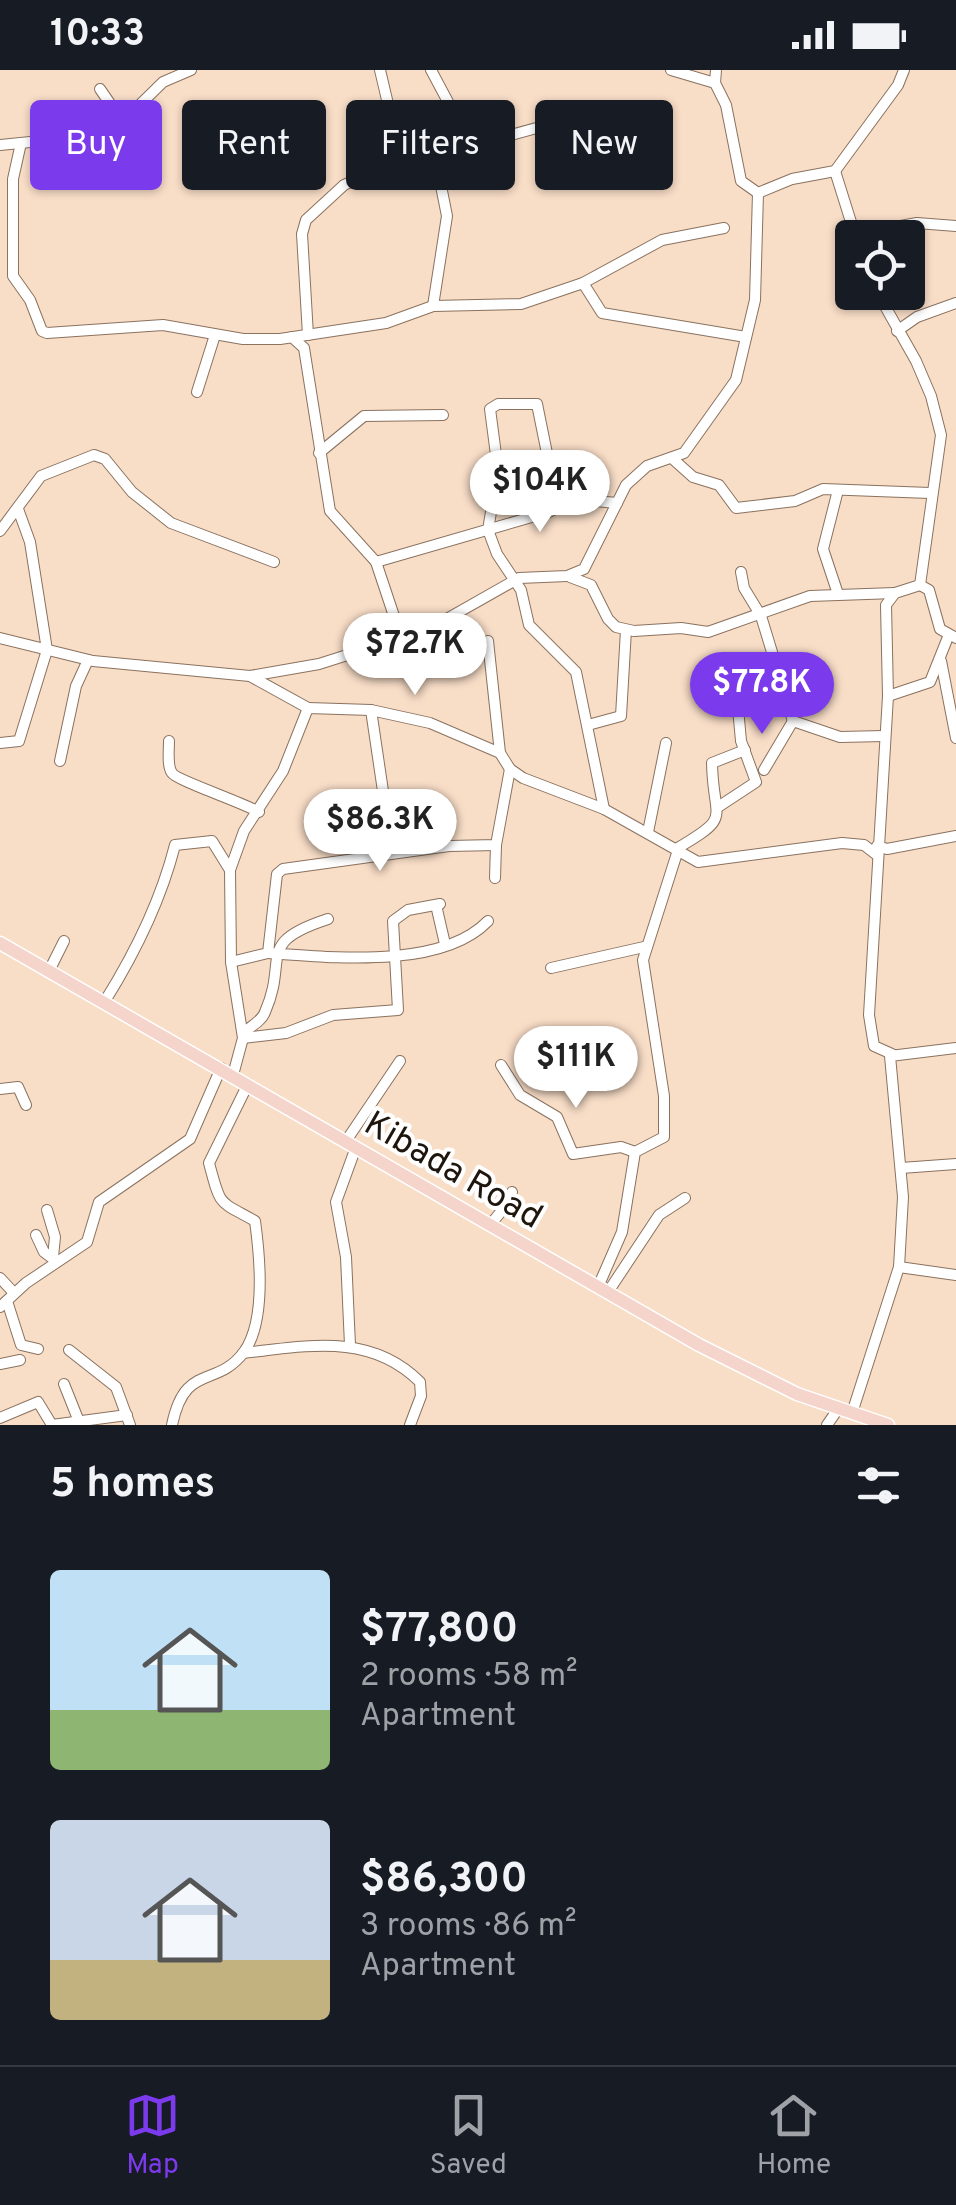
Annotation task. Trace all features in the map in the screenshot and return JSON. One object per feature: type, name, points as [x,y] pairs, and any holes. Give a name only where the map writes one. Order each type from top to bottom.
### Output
[{"type":"main road","name":"Kibada Road","points":[[0,943],[754,1374],[888,1425]]},
{"type":"street","points":[[144,100],[163,82],[191,70]]},
{"type":"street","points":[[380,70],[392,120],[384,167],[377,174],[344,185],[306,220],[302,234],[309,335],[304,348],[330,510],[376,562],[401,637]]},
{"type":"street","points":[[431,70],[447,100]]},
{"type":"street","points":[[671,70],[715,83]]},
{"type":"street","points":[[716,70],[715,83],[726,105],[740,181],[758,193]]},
{"type":"street","points":[[758,193],[792,179],[836,171],[898,86],[904,70]]},
{"type":"street","points":[[100,89],[108,100]]},
{"type":"street","points":[[0,145],[30,142]]},
{"type":"street","points":[[21,143],[13,179],[13,276],[30,300],[42,331],[163,325],[215,335],[292,338],[386,324],[434,306],[521,304],[583,283],[662,240],[724,228]]},
{"type":"street","points":[[836,171],[856,220]]},
{"type":"street","points":[[434,306],[447,233],[441,190]]},
{"type":"street","points":[[758,193],[754,300],[736,380],[684,454],[647,466],[626,484],[591,561],[591,585],[608,619],[626,630],[681,628],[708,632],[810,596],[894,593],[920,586],[929,590],[940,630],[952,638],[940,653],[930,682],[888,696]]},
{"type":"street","points":[[925,224],[956,226]]},
{"type":"street","points":[[583,283],[602,314],[746,337]]},
{"type":"street","points":[[898,331],[917,317],[956,303]]},
{"type":"street","points":[[887,310],[932,396],[940,436],[920,586]]},
{"type":"street","points":[[197,392],[215,335]]},
{"type":"street","points":[[292,338],[304,348]]},
{"type":"street","points":[[574,500],[550,483],[537,404],[492,406],[498,470],[488,530],[521,590],[529,625],[576,672],[604,809]]},
{"type":"street","points":[[319,453],[364,416],[443,415]]},
{"type":"street","points":[[0,531],[41,476],[98,456],[171,524],[224,541],[245,555],[274,562]]},
{"type":"street","points":[[674,460],[693,476],[719,484],[736,508],[838,490],[930,493]]},
{"type":"street","points":[[838,490],[823,549],[838,594]]},
{"type":"street","points":[[376,562],[574,500],[617,503]]},
{"type":"street","points":[[0,742],[19,740],[47,650],[30,542],[18,509]]},
{"type":"street","points":[[566,576],[591,561]]},
{"type":"street","points":[[742,572],[793,721],[764,770]]},
{"type":"street","points":[[0,638],[88,660],[250,676],[319,664],[455,618],[513,580],[566,576],[591,585]]},
{"type":"street","points":[[894,593],[886,605],[888,696],[870,1027],[878,1051],[892,1054],[956,1048]]},
{"type":"street","points":[[588,725],[621,716],[626,630]]},
{"type":"street","points":[[488,641],[500,753],[510,769],[604,809],[706,864],[825,844],[887,849],[956,836]]},
{"type":"street","points":[[940,653],[956,738]]},
{"type":"street","points":[[60,761],[76,686],[88,660]]},
{"type":"street","points":[[718,807],[755,786],[737,720],[741,710],[737,697],[779,675]]},
{"type":"street","points":[[250,676],[308,708],[371,710],[417,719],[500,753]]},
{"type":"street","points":[[243,1036],[230,962],[230,870],[237,846],[283,771],[308,708]]},
{"type":"street","points":[[371,710],[392,852]]},
{"type":"street","points":[[793,721],[840,737],[884,736]]},
{"type":"street","points":[[169,742],[170,772],[176,778],[219,792],[259,812]]},
{"type":"street","points":[[648,832],[666,743]]},
{"type":"street","points":[[501,1065],[520,1095],[557,1117],[573,1154],[621,1148],[635,1152],[664,1136],[664,1096],[644,974],[644,947],[677,849],[710,830],[718,807],[712,763],[745,750]]},
{"type":"street","points":[[495,878],[496,845],[510,769]]},
{"type":"street","points":[[105,1001],[128,961],[168,872],[175,845],[212,841],[230,870]]},
{"type":"street","points":[[7,1300],[55,1260],[88,1242],[99,1202],[190,1139],[243,1036],[265,1014],[277,874],[283,869],[392,852],[496,845]]},
{"type":"street","points":[[243,1036],[286,1032],[333,1016],[398,1010],[392,928],[397,915],[438,904],[445,944]]},
{"type":"street","points":[[271,954],[294,930],[328,918]]},
{"type":"street","points":[[230,962],[271,954],[343,961],[395,955],[445,944],[475,933],[488,921]]},
{"type":"street","points":[[49,972],[64,941]]},
{"type":"street","points":[[551,968],[644,947]]},
{"type":"street","points":[[827,1425],[845,1411],[899,1267],[900,1168],[890,1080],[892,1054]]},
{"type":"street","points":[[350,1345],[346,1257],[336,1202],[351,1144],[400,1061]]},
{"type":"street","points":[[243,1353],[256,1317],[256,1225],[220,1201],[209,1164],[248,1084]]},
{"type":"street","points":[[0,1089],[18,1087],[26,1105]]},
{"type":"street","points":[[603,1289],[622,1232],[635,1152]]},
{"type":"street","points":[[900,1168],[956,1164]]},
{"type":"street","points":[[490,1225],[509,1202],[512,1192]]},
{"type":"street","points":[[603,1289],[659,1215],[685,1198]]},
{"type":"street","points":[[47,1210],[55,1237],[55,1260]]},
{"type":"street","points":[[36,1235],[44,1252],[55,1260]]},
{"type":"street","points":[[899,1267],[956,1275]]},
{"type":"street","points":[[0,1278],[20,1345],[38,1349]]},
{"type":"street","points":[[172,1425],[176,1404],[187,1385],[243,1353],[350,1345],[379,1352],[418,1380],[421,1396],[410,1425]]},
{"type":"street","points":[[0,1418],[38,1402],[52,1425],[128,1420],[116,1387],[69,1350]]},
{"type":"street","points":[[0,1364],[20,1360]]},
{"type":"street","points":[[64,1384],[80,1423]]}]
